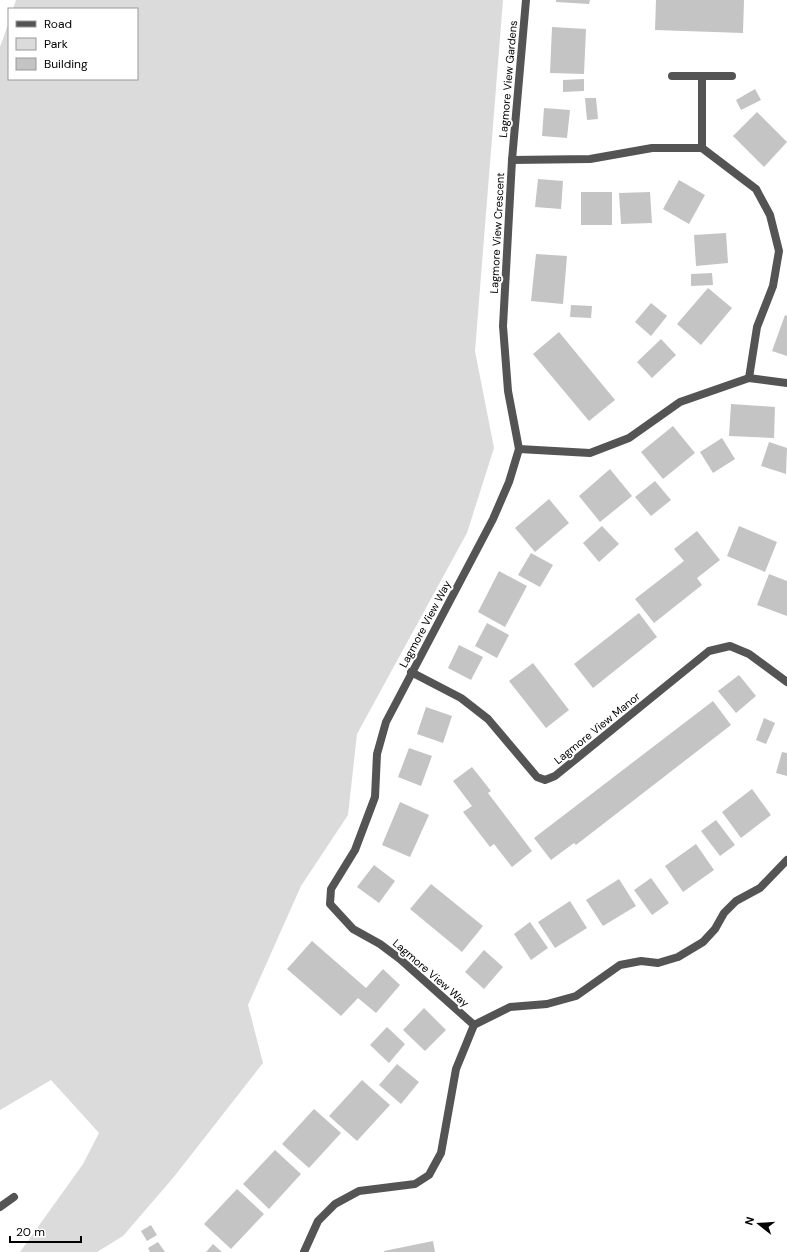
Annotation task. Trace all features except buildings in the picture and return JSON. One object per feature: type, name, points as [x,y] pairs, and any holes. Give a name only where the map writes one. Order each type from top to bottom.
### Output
[{"type":"street","name":"Lagmore View Gardens","points":[[512,160],[526,0]]},
{"type":"street","points":[[672,76],[732,76]]},
{"type":"street","points":[[702,76],[702,148],[756,189],[770,214],[780,250],[773,286],[757,326],[749,378]]},
{"type":"street","name":"Lagmore View Crescent","points":[[519,449],[508,391],[503,326],[512,160],[590,159],[652,148],[702,148]]},
{"type":"street","points":[[519,449],[590,454],[629,438],[680,402],[749,378],[787,383]]},
{"type":"street","name":"Lagmore View Way","points":[[474,1025],[400,959],[380,944],[354,929],[330,904],[331,890],[355,850],[375,797],[377,754],[386,722],[493,519],[519,449]]},
{"type":"street","name":"Lagmore View Manor","points":[[411,672],[461,698],[488,719],[537,777],[545,780],[555,776],[709,651],[730,646],[748,654],[787,682]]},
{"type":"street","points":[[304,1252],[318,1221],[335,1204],[358,1191],[415,1184],[429,1174],[441,1153],[456,1069],[474,1025],[510,1007],[547,1004],[576,996],[620,965],[641,961],[658,963],[678,957],[704,942],[715,929],[724,913],[736,901],[760,888],[787,860]]},
{"type":"street","points":[[0,1207],[14,1197]]},
{"type":"green space","points":[[16,0],[503,0],[475,351],[494,448],[467,533],[357,734],[348,815],[301,886],[248,1005],[263,1063],[173,1178],[123,1236],[97,1252],[20,1252],[83,1164],[99,1133],[51,1080],[0,1110],[0,47],[8,25],[8,80],[138,80],[138,8],[13,8]]}]
